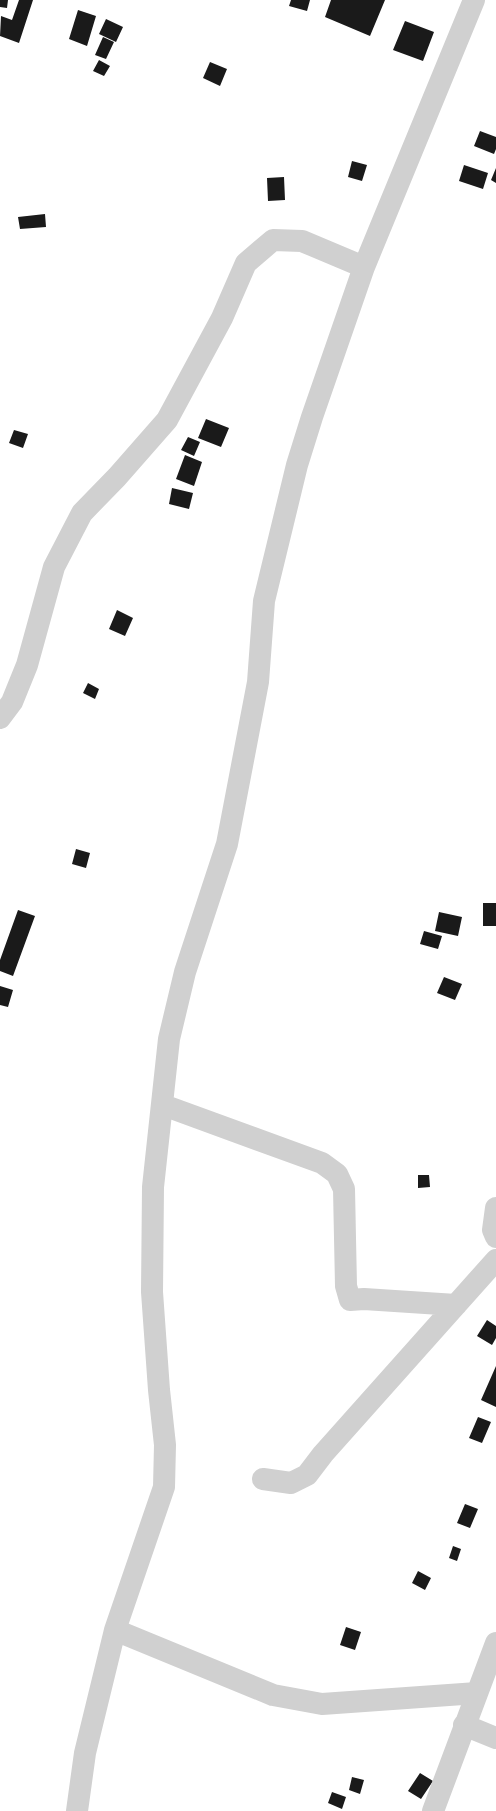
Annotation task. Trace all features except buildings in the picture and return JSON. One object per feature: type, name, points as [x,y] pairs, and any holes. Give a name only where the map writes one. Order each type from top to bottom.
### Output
[{"type":"street","points":[[77,1811],[84,1753],[115,1630],[164,1487],[165,1445],[159,1390],[152,1292],[153,1187],[169,1039],[185,972],[227,844],[258,682],[264,601],[297,465],[364,267],[474,0]]},
{"type":"street","points":[[0,718],[12,702],[27,665],[54,567],[82,513],[167,420],[222,318],[246,263],[273,240],[302,241],[364,267]]},
{"type":"street","points":[[163,1105],[322,1163],[337,1174],[344,1189],[346,1286],[350,1300],[364,1299],[456,1305]]},
{"type":"street","points":[[496,1208],[492,1230],[496,1237]]},
{"type":"street","points":[[263,1479],[291,1483],[307,1475],[496,1260]]},
{"type":"street","points":[[115,1630],[273,1695],[322,1704],[477,1693]]},
{"type":"street","points":[[433,1811],[496,1643]]},
{"type":"street","points":[[464,1725],[496,1738]]}]
